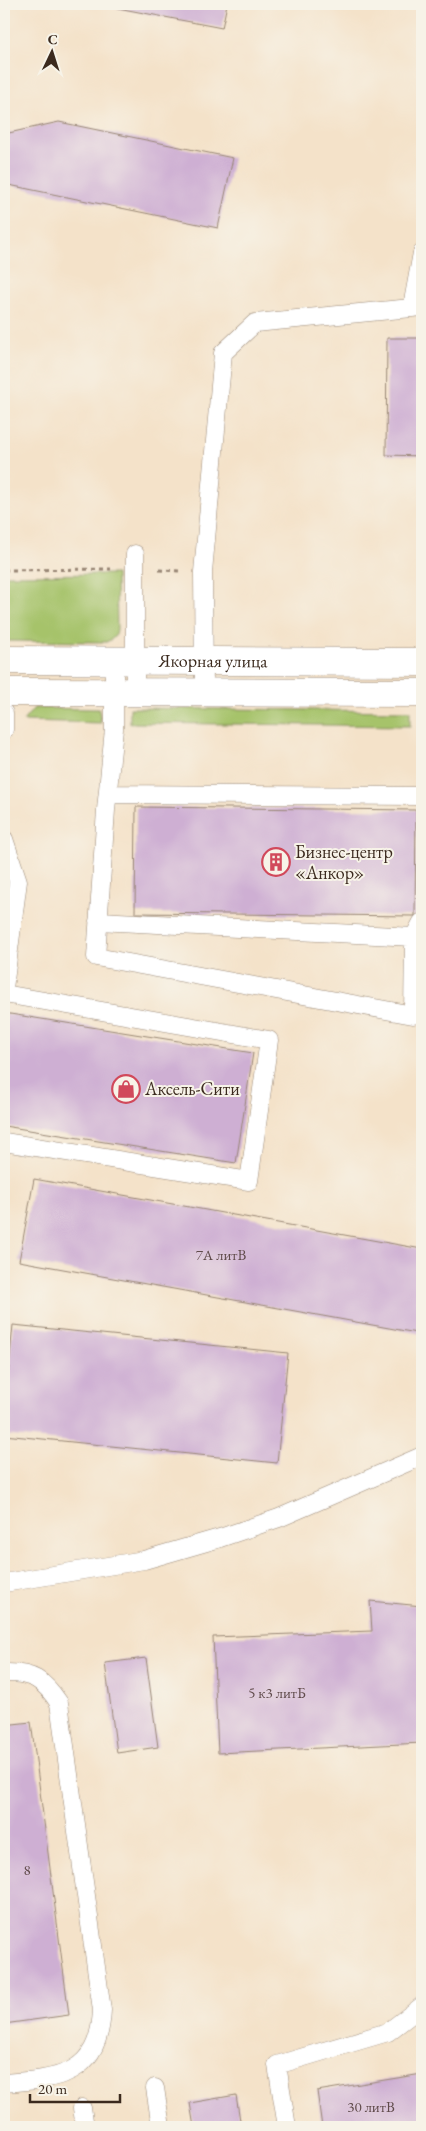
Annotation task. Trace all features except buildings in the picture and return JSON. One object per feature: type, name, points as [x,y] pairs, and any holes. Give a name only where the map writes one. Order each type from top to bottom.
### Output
[{"type":"street","name":"Якорная улица","points":[[4,660],[422,662]]},
{"type":"street","name":"Якорная улица","points":[[4,692],[422,693]]},
{"type":"lane","points":[[204,692],[203,572],[223,353],[255,323],[417,307],[422,253]]},
{"type":"lane","points":[[135,562],[125,661],[125,692],[114,729],[96,957],[413,1015],[414,938],[422,922]]},
{"type":"lane","points":[[4,713],[4,730]]},
{"type":"lane","points":[[108,794],[422,796]]},
{"type":"lane","points":[[4,840],[18,881],[4,988]]},
{"type":"lane","points":[[98,921],[414,938]]},
{"type":"lane","points":[[4,994],[269,1040],[248,1181],[4,1142]]},
{"type":"lane","points":[[4,1583],[144,1560],[220,1538],[279,1518],[422,1456]]},
{"type":"lane","points":[[4,1673],[14,1672],[34,1676],[49,1688],[59,1703],[102,2010],[101,2030],[97,2044],[79,2066],[65,2074],[47,2080],[4,2083]]},
{"type":"lane","points":[[286,2127],[278,2065],[388,2032],[422,2006]]},
{"type":"lane","points":[[155,2088],[161,2127]]},
{"type":"lane","points":[[82,2108],[85,2127]]},
{"type":"path","points":[[4,570],[135,562],[203,572]]},
{"type":"green space","points":[[116,574],[117,629],[115,636],[111,640],[106,642],[4,641],[4,575]]},
{"type":"green space","points":[[34,708],[99,709],[101,723],[23,721]]},
{"type":"green space","points":[[130,708],[410,711],[410,726],[130,723]]},
{"type":"place","name":"Бизнес-центр «Анкор»","points":[[276,862]]},
{"type":"place","name":"Аксель-Сити","points":[[126,1089]]}]
